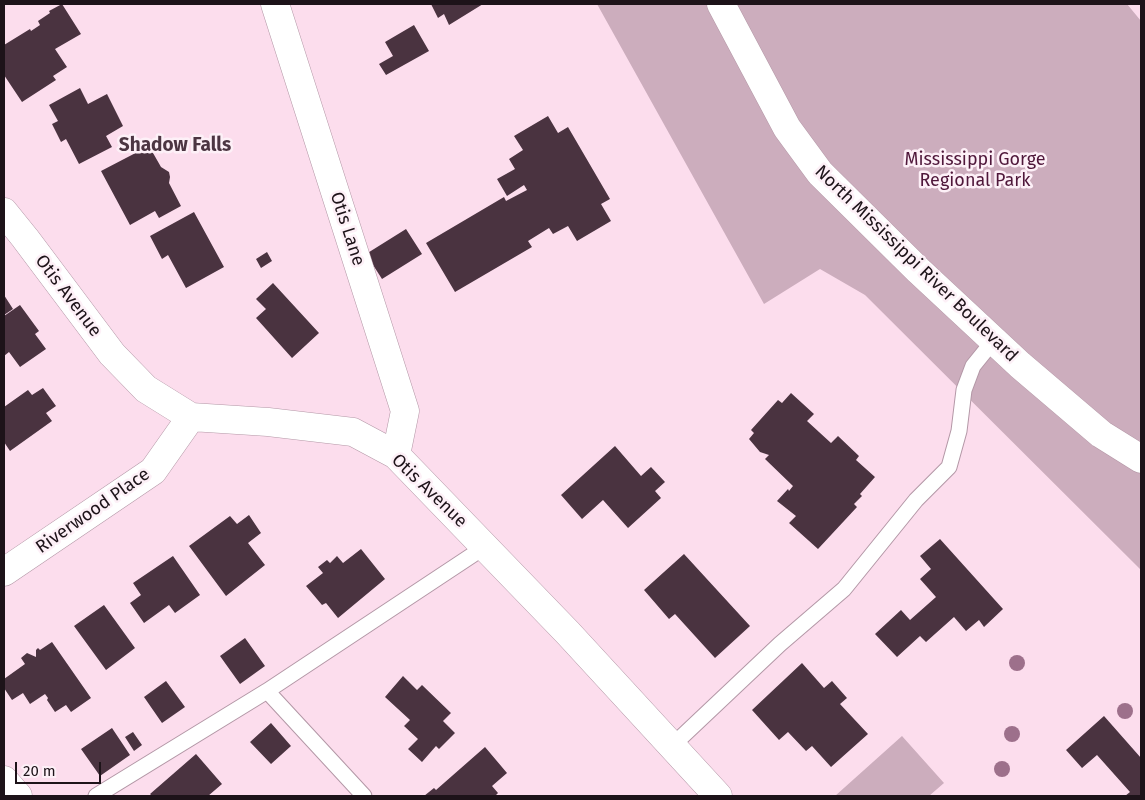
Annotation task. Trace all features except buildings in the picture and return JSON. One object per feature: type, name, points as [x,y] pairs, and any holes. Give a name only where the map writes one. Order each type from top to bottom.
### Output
[{"type":"street","name":"Otis Lane","points":[[275,4],[405,411],[396,455]]},
{"type":"street","name":"North Mississippi River Boulevard","points":[[721,4],[787,128],[820,173],[918,270],[994,340],[1101,434],[1141,459]]},
{"type":"street","name":"Otis Avenue","points":[[4,212],[112,354],[146,389],[191,417],[268,422],[353,432],[396,455],[486,546],[718,796]]},
{"type":"street","name":"Riverwood Place","points":[[5,569],[152,471],[191,417]]},
{"type":"street","points":[[4,780],[18,796]]},
{"type":"lane","points":[[672,746],[780,644],[844,589],[916,500],[949,467],[959,431],[964,390],[973,366],[994,340]]},
{"type":"lane","points":[[96,796],[267,691],[486,546]]},
{"type":"lane","points":[[267,691],[364,796]]},
{"type":"green space","name":"Mississippi Gorge Regional Park","points":[[597,4],[1127,4],[1141,21],[1141,570],[865,295],[820,269],[764,304]]},
{"type":"green space","points":[[902,736],[944,783],[929,796],[835,796]]},
{"type":"district","name":"Shadow Falls","points":[[175,146]]}]
